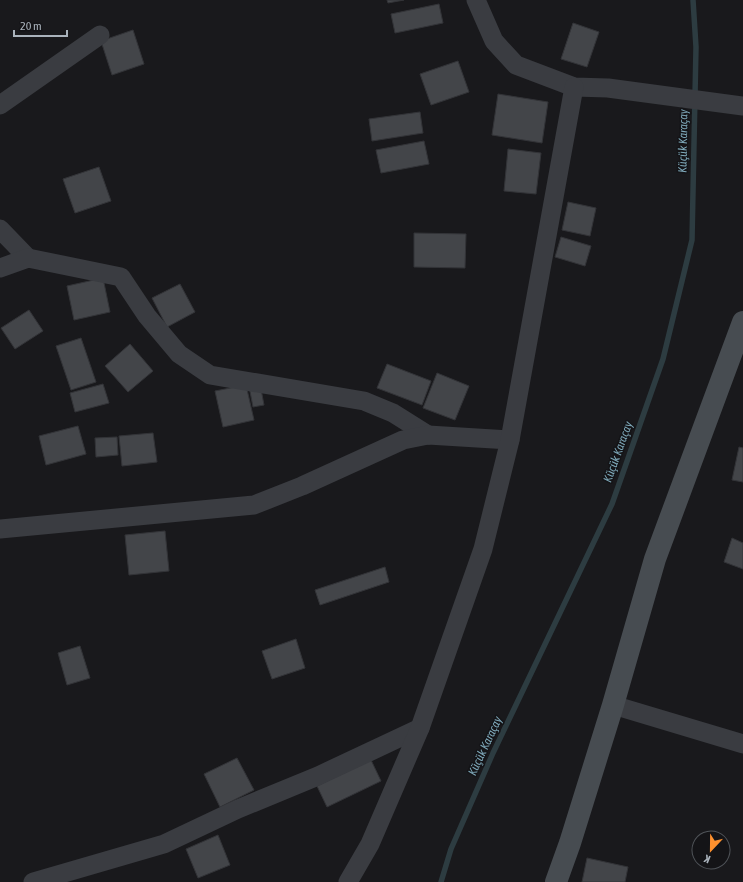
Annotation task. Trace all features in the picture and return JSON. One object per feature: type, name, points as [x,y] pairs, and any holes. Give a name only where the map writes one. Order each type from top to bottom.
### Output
[{"type":"street","points":[[476,0],[494,41],[516,65],[574,87],[608,88],[743,106]]},
{"type":"street","points":[[0,105],[100,35]]},
{"type":"street","points":[[348,882],[370,844],[420,728],[484,549],[510,440],[574,87]]},
{"type":"street","points":[[0,229],[28,258]]},
{"type":"street","points":[[0,268],[28,258],[121,277],[147,316],[178,354],[210,375],[364,401],[392,413],[428,434]]},
{"type":"street","points":[[556,882],[570,843],[613,705],[655,560],[743,322]]},
{"type":"street","points":[[0,529],[254,505],[302,486],[403,440],[428,434],[510,440]]},
{"type":"street","points":[[613,705],[743,744]]},
{"type":"street","points":[[32,882],[164,844],[238,809],[318,776],[420,728]]},
{"type":"building","points":[[387,0],[404,0],[388,3]]},
{"type":"building","points":[[439,4],[443,23],[395,33],[391,14]]},
{"type":"building","points":[[573,23],[599,32],[587,67],[561,59]]},
{"type":"building","points":[[133,30],[144,64],[112,75],[101,41]]},
{"type":"building","points":[[458,61],[469,92],[431,105],[420,74]]},
{"type":"building","points":[[498,94],[548,102],[542,143],[492,135]]},
{"type":"building","points":[[420,112],[423,133],[372,141],[369,119]]},
{"type":"building","points":[[424,141],[429,164],[381,173],[376,150]]},
{"type":"building","points":[[508,149],[541,153],[536,194],[504,191]]},
{"type":"building","points":[[99,167],[111,201],[75,213],[63,179]]},
{"type":"building","points":[[568,202],[596,208],[590,236],[562,230]]},
{"type":"building","points":[[414,233],[466,234],[465,268],[414,267]]},
{"type":"building","points":[[561,237],[591,246],[585,266],[555,257]]},
{"type":"building","points":[[103,278],[110,312],[74,320],[67,286]]},
{"type":"building","points":[[180,284],[195,312],[167,327],[152,298]]},
{"type":"building","points":[[29,310],[43,331],[15,349],[1,328]]},
{"type":"building","points":[[81,338],[96,382],[71,390],[56,346]]},
{"type":"building","points":[[130,344],[153,371],[128,392],[105,366]]},
{"type":"building","points":[[387,364],[431,381],[422,405],[377,388]]},
{"type":"building","points":[[437,373],[469,386],[455,420],[423,408]]},
{"type":"building","points":[[103,384],[109,403],[75,412],[70,393]]},
{"type":"building","points":[[260,384],[264,405],[253,407],[249,386]]},
{"type":"building","points":[[246,385],[254,420],[223,427],[215,391]]},
{"type":"building","points":[[78,426],[86,454],[46,465],[39,436]]},
{"type":"building","points":[[153,433],[157,462],[122,466],[119,436]]},
{"type":"building","points":[[117,437],[118,455],[96,457],[95,438]]},
{"type":"building","points":[[739,447],[743,448],[743,482],[732,480]]},
{"type":"building","points":[[165,531],[169,571],[129,575],[125,535]]},
{"type":"building","points":[[732,538],[743,543],[743,569],[724,562]]},
{"type":"building","points":[[385,567],[389,582],[320,605],[315,590]]},
{"type":"building","points":[[296,639],[305,668],[272,679],[262,651]]},
{"type":"building","points":[[80,646],[90,678],[67,685],[58,653]]},
{"type":"building","points":[[237,758],[254,790],[220,807],[204,774]]},
{"type":"building","points":[[371,760],[381,781],[327,807],[317,786]]},
{"type":"building","points":[[218,835],[230,865],[198,878],[186,849]]},
{"type":"building","points":[[587,858],[628,867],[625,882],[582,882]]},
{"type":"waterway","name":"Küçük Karaçay","points":[[441,882],[451,849],[493,753],[612,504],[663,359],[692,240],[696,47],[693,0]]}]
